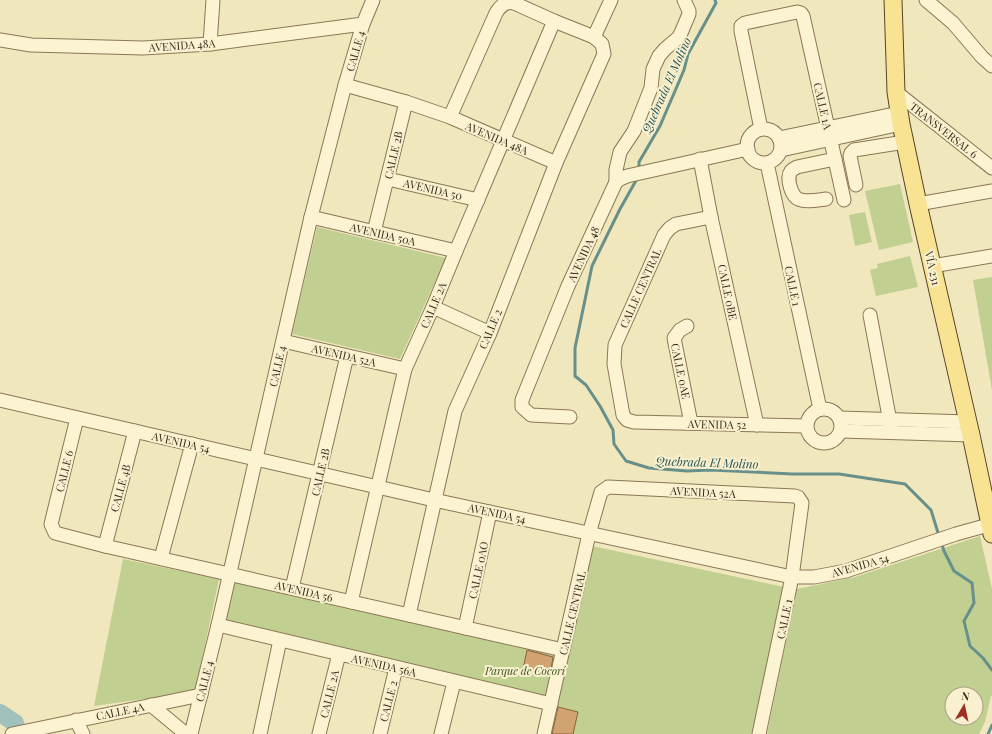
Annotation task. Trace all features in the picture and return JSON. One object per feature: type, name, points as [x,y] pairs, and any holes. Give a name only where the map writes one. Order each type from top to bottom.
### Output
[{"type":"main road","name":"VÍA 231","points":[[893,0],[896,92],[900,118],[991,528]]},
{"type":"street","points":[[210,44],[213,0]]},
{"type":"street","name":"CALLE 4","points":[[191,734],[218,625],[228,574],[311,218],[345,85],[363,24],[373,0]]},
{"type":"street","points":[[450,118],[496,13],[502,6],[509,2],[514,3],[594,37],[611,0]]},
{"type":"street","name":"AVENIDA 48","points":[[570,417],[531,415],[522,407],[522,400],[568,286],[622,179],[616,170],[620,152],[634,131],[651,88],[654,69],[659,56],[664,49],[678,38],[689,14],[684,0]]},
{"type":"street","points":[[926,0],[953,23],[982,57],[992,66]]},
{"type":"street","name":"CALLE 1A","points":[[761,129],[740,31],[741,26],[745,23],[797,12],[801,13],[803,16],[844,200]]},
{"type":"street","name":"CALLE 2A","points":[[351,602],[405,369],[433,307],[554,21]]},
{"type":"street","name":"AVENIDA 48A","points":[[0,40],[31,45],[142,48],[210,44],[363,24]]},
{"type":"street","name":"CALLE 2","points":[[409,615],[455,411],[490,333],[556,164],[604,54],[602,44],[594,37]]},
{"type":"street","name":"AVENIDA 48A","points":[[345,85],[406,102],[450,118],[556,164]]},
{"type":"street","name":"TRANSVERSAL 6","points":[[896,92],[992,168]]},
{"type":"street","name":"CALLE 2B","points":[[374,232],[406,102]]},
{"type":"street","points":[[780,144],[900,118]]},
{"type":"street","points":[[761,129],[770,130],[773,132],[780,144],[776,159],[767,163],[761,163],[752,158],[748,149],[750,136],[761,129]]},
{"type":"street","points":[[856,185],[850,156],[851,152],[854,150],[905,142]]},
{"type":"street","points":[[622,179],[649,171],[748,149]]},
{"type":"street","name":"CALLE 0BE","points":[[700,159],[757,425]]},
{"type":"street","points":[[826,199],[805,201],[795,198],[791,192],[789,177],[791,171],[797,167],[835,159]]},
{"type":"street","name":"CALLE 1","points":[[767,163],[820,409]]},
{"type":"street","name":"AVENIDA 50","points":[[388,179],[478,200]]},
{"type":"street","points":[[918,204],[992,190]]},
{"type":"street","name":"CALLE CENTRAL","points":[[628,420],[624,415],[614,364],[613,354],[615,344],[664,235],[676,224],[712,217]]},
{"type":"street","name":"AVENIDA 50A","points":[[311,218],[456,251]]},
{"type":"street","points":[[932,266],[992,256]]},
{"type":"street","points":[[433,307],[490,333]]},
{"type":"street","points":[[870,315],[891,426]]},
{"type":"street","name":"CALLE 0AE","points":[[687,326],[680,330],[674,338],[691,423]]},
{"type":"street","name":"AVENIDA 52A","points":[[283,341],[405,369]]},
{"type":"street","name":"CALLE 2B","points":[[292,588],[347,356]]},
{"type":"street","name":"AVENIDA 54","points":[[0,400],[434,500],[792,577],[814,577],[846,571],[956,534],[991,528]]},
{"type":"street","points":[[825,408],[834,411],[840,425],[838,436],[833,441],[828,443],[816,442],[810,438],[806,426],[808,418],[813,412],[825,408]]},
{"type":"street","name":"CALLE 6","points":[[51,524],[77,418]]},
{"type":"street","name":"AVENIDA 52","points":[[628,420],[634,422],[806,426]]},
{"type":"street","points":[[840,425],[970,428]]},
{"type":"street","name":"CALLE 4B","points":[[105,546],[135,431]]},
{"type":"street","points":[[161,558],[192,444]]},
{"type":"street","name":"AVENIDA 52A","points":[[601,492],[608,487],[795,496],[802,503]]},
{"type":"street","name":"CALLE CENTRAL","points":[[544,734],[589,534],[601,492]]},
{"type":"street","name":"CALLE 1","points":[[759,734],[792,577],[802,503]]},
{"type":"street","name":"CALLE 0AO","points":[[465,628],[490,512]]},
{"type":"street","name":"AVENIDA 56","points":[[51,524],[55,532],[105,546],[563,650]]},
{"type":"street","name":"AVENIDA 56A","points":[[218,625],[551,704]]},
{"type":"street","points":[[260,734],[280,640]]},
{"type":"street","name":"CALLE 2A","points":[[319,734],[339,654]]},
{"type":"street","name":"CALLE 2","points":[[380,734],[396,668]]},
{"type":"street","points":[[441,734],[454,682]]},
{"type":"street","name":"CALLE 4A","points":[[12,734],[39,727],[201,695]]},
{"type":"street","points":[[151,705],[186,734]]},
{"type":"street","points":[[76,720],[83,734]]},
{"type":"green space","points":[[900,184],[913,242],[879,250],[865,191]]},
{"type":"green space","points":[[865,212],[872,242],[855,246],[849,215]]},
{"type":"green space","points":[[317,227],[446,258],[400,359],[292,334]]},
{"type":"green space","points":[[910,256],[918,287],[876,296],[870,270],[878,268],[877,264]]},
{"type":"green space","points":[[992,277],[992,390],[973,280]]},
{"type":"green space","points":[[980,536],[992,589],[992,696],[984,724],[984,686],[944,686],[944,726],[983,726],[979,734],[767,734],[797,589],[855,577]]},
{"type":"green space","points":[[592,546],[784,587],[752,734],[568,734],[550,730]]},
{"type":"green space","points":[[123,559],[219,579],[195,692],[94,706]]},
{"type":"green space","name":"Parque de Cocorí","points":[[235,579],[560,653],[548,700],[224,625]]},
{"type":"building","points":[[527,650],[553,657],[551,669],[539,666],[538,672],[523,669]]},
{"type":"building","points":[[558,707],[578,712],[573,734],[552,734]]},
{"type":"waterway","name":"Quebrada El Molino","points":[[639,170],[639,162],[660,126],[684,70],[688,54],[716,3],[715,0]]},
{"type":"waterway","name":"Quebrada El Molino","points":[[638,177],[620,209],[592,266],[575,348],[575,376],[586,385],[600,406],[613,430],[614,444],[626,461],[649,468],[687,471],[711,470],[792,474],[839,474],[905,484],[931,510],[939,536]]},
{"type":"waterway","name":"Quebrada El Molino","points":[[941,542],[954,571],[972,583],[974,603],[964,621],[970,646],[983,658],[992,670]]},
{"type":"waterway","points":[[0,713],[15,723],[18,734]]},
{"type":"waterway","name":"Quebrada El Molino","points":[[988,734],[992,725]]}]
